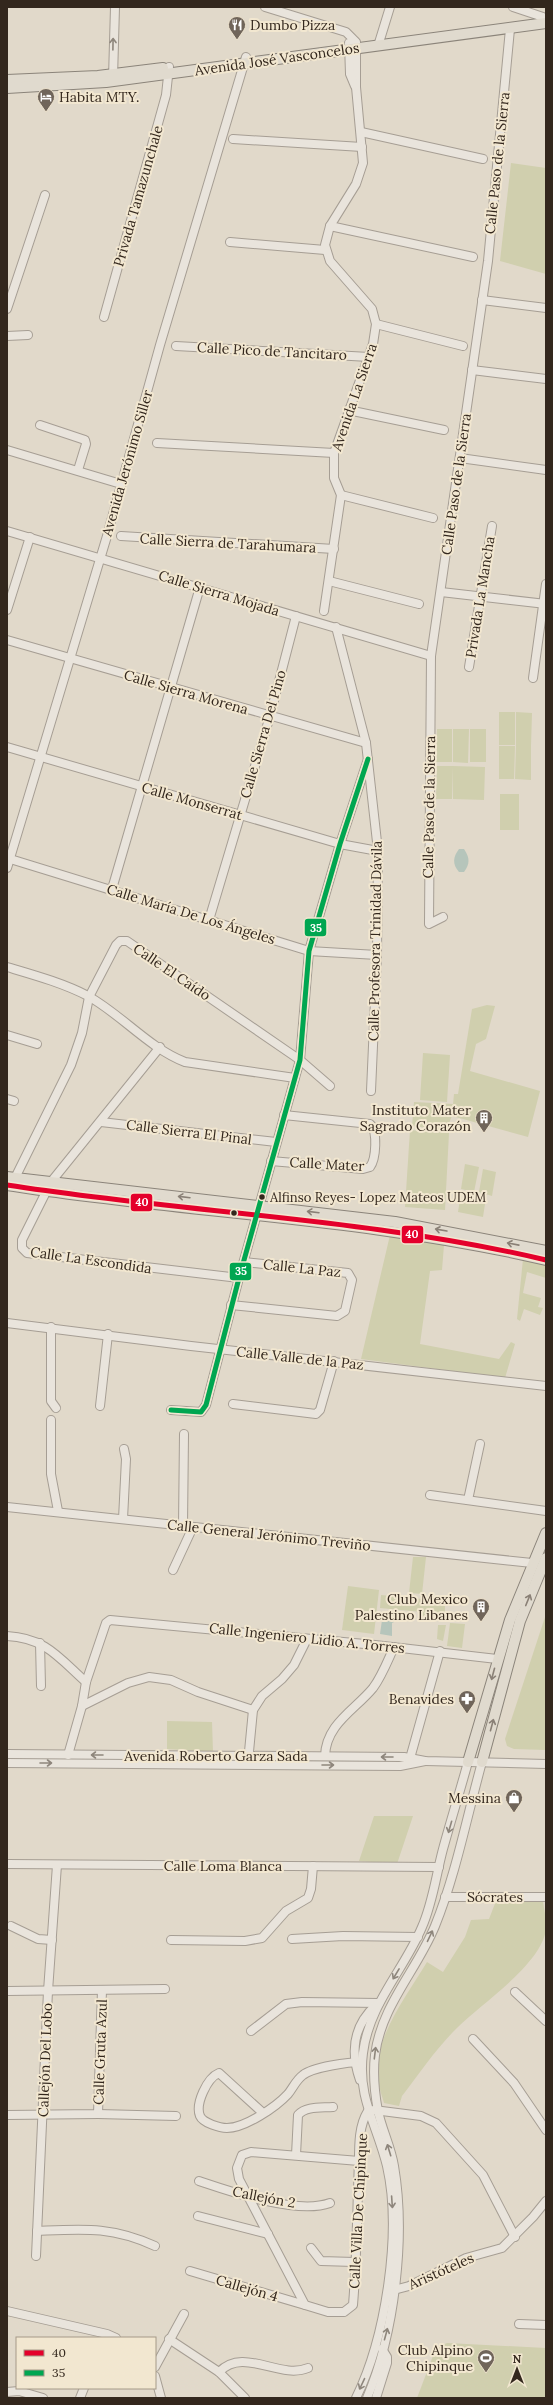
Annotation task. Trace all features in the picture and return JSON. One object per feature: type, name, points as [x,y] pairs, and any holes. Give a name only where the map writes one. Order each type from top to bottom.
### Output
[{"type":"main road","name":"Avenida José Vasconcelos","points":[[7,88],[113,78],[545,19]]},
{"type":"main road","name":"Avenida José Vasconcelos","points":[[379,42],[510,29],[545,19]]},
{"type":"main road","name":"Avenida José Vasconcelos","points":[[7,80],[113,78]]},
{"type":"main road","points":[[10,1180],[256,1216],[393,1230],[546,1260]]},
{"type":"main road","points":[[49,1186],[260,1205],[395,1222],[546,1251]]},
{"type":"main road","points":[[468,1762],[497,1659],[532,1563],[546,1533]]},
{"type":"main road","points":[[482,1762],[520,1621],[546,1558]]},
{"type":"street","points":[[113,78],[115,7]]},
{"type":"street","points":[[230,242],[325,250],[325,240],[330,226],[359,178],[363,163],[352,36],[346,32],[264,7]]},
{"type":"street","points":[[379,42],[390,7]]},
{"type":"street","points":[[513,7],[545,19]]},
{"type":"street","name":"Calle Paso de la Sierra","points":[[443,917],[429,924],[431,656],[489,253],[510,29]]},
{"type":"street","name":"Avenida Jerónimo Siller","points":[[7,868],[8,858],[100,558],[160,345],[246,60]]},
{"type":"street","name":"Privada Tamazunchale","points":[[104,317],[166,95],[169,70]]},
{"type":"street","points":[[361,132],[484,159]]},
{"type":"street","points":[[233,139],[362,147]]},
{"type":"street","points":[[7,309],[45,195]]},
{"type":"street","points":[[330,226],[473,257]]},
{"type":"street","name":"Avenida La Sierra","points":[[324,611],[341,495],[334,478],[334,453],[348,410],[369,357],[376,324],[372,309],[330,261],[325,250]]},
{"type":"street","points":[[482,300],[546,308]]},
{"type":"street","points":[[376,324],[463,346]]},
{"type":"street","points":[[7,336],[28,335]]},
{"type":"street","name":"Calle Pico de Tancitaro","points":[[176,346],[369,357]]},
{"type":"street","points":[[472,370],[546,379]]},
{"type":"street","points":[[348,410],[444,430]]},
{"type":"street","points":[[40,425],[85,440],[86,444],[78,470]]},
{"type":"street","points":[[157,443],[334,453]]},
{"type":"street","points":[[7,450],[121,484]]},
{"type":"street","points":[[460,458],[546,470]]},
{"type":"street","points":[[341,495],[433,518]]},
{"type":"street","name":"Privada La Mancha","points":[[469,667],[492,526]]},
{"type":"street","name":"Calle Sierra Mojada","points":[[7,531],[431,656]]},
{"type":"street","name":"Calle Sierra de Tarahumara","points":[[122,536],[334,549]]},
{"type":"street","points":[[7,610],[30,537]]},
{"type":"street","points":[[329,582],[419,604]]},
{"type":"street","points":[[533,678],[546,584]]},
{"type":"street","points":[[112,889],[169,687],[200,587]]},
{"type":"street","points":[[441,592],[544,604]]},
{"type":"street","name":"Calle Sierra Del Pino","points":[[209,920],[239,815],[270,716],[296,616]]},
{"type":"street","name":"Calle Profesora Trinidad Dávila","points":[[336,627],[366,743],[378,851],[377,955],[371,1091]]},
{"type":"street","name":"Calle Sierra Morena","points":[[7,640],[366,743]]},
{"type":"street","name":"Calle Monserrat","points":[[7,747],[340,844],[378,851]]},
{"type":"street","points":[[171,1410],[195,1413],[205,1409],[238,1278],[244,1262],[276,1142],[300,1060],[309,951],[340,844],[368,759]]},
{"type":"street","name":"Calle María De Los Ángeles","points":[[8,858],[309,951],[377,955]]},
{"type":"street","name":"Calle El Caído","points":[[10,1180],[71,1065],[82,1033],[89,997],[116,945],[120,941],[127,941],[300,1060]]},
{"type":"street","points":[[7,967],[63,985],[89,997],[160,1047],[185,1062],[295,1078]]},
{"type":"street","points":[[7,1035],[37,1044]]},
{"type":"street","name":"Calle La Escondida","points":[[160,1047],[49,1186],[22,1240],[22,1248],[26,1254],[238,1278]]},
{"type":"street","points":[[300,1060],[330,1086]]},
{"type":"street","name":"Calle Mater","points":[[271,1161],[363,1169],[370,1168],[373,1162],[375,1132],[370,1124],[284,1115]]},
{"type":"street","name":"Calle Sierra El Pinal","points":[[101,1122],[276,1142]]},
{"type":"street","name":"Calle La Paz","points":[[231,1305],[337,1316],[344,1311],[352,1280],[348,1273],[244,1262]]},
{"type":"street","name":"Calle Valle de la Paz","points":[[7,1323],[108,1334],[219,1350],[334,1361],[546,1386]]},
{"type":"street","points":[[51,1327],[51,1401],[56,1408]]},
{"type":"street","points":[[100,1406],[108,1334]]},
{"type":"street","points":[[233,1404],[316,1414],[320,1410],[334,1361]]},
{"type":"street","points":[[51,1420],[51,1474],[58,1511]]},
{"type":"street","points":[[183,1527],[184,1434]]},
{"type":"street","points":[[468,1500],[480,1444]]},
{"type":"street","points":[[123,1519],[126,1459],[124,1449]]},
{"type":"street","points":[[430,1495],[546,1511]]},
{"type":"street","name":"Calle General Jerónimo Treviño","points":[[7,1507],[58,1511],[192,1528],[532,1563]]},
{"type":"street","points":[[173,1570],[192,1528]]},
{"type":"street","name":"Calle Ingeniero Lidio A. Torres","points":[[86,1682],[106,1623],[117,1619],[440,1651],[497,1659]]},
{"type":"street","points":[[7,1636],[18,1637],[40,1643],[53,1650],[86,1682],[82,1706],[68,1755]]},
{"type":"street","points":[[248,1765],[253,1710],[262,1696],[282,1679],[294,1665],[307,1639]]},
{"type":"street","points":[[40,1643],[41,1686]]},
{"type":"street","points":[[325,1756],[326,1746],[333,1730],[374,1686],[394,1647]]},
{"type":"street","points":[[409,1761],[440,1651]]},
{"type":"street","points":[[82,1706],[128,1683],[149,1678],[171,1680],[198,1692],[253,1710]]},
{"type":"street","name":"Avenida Roberto Garza Sada","points":[[7,1754],[325,1756],[409,1761]]},
{"type":"street","name":"Avenida Roberto Garza Sada","points":[[7,1763],[248,1765],[425,1761],[546,1764]]},
{"type":"street","points":[[367,2398],[390,2319],[393,2215],[391,2184],[385,2160],[367,2115],[354,2045],[365,2016],[379,2003],[418,1937],[431,1901],[468,1762]]},
{"type":"street","points":[[356,2398],[369,2369],[390,2291],[398,2248],[399,2197],[393,2163],[378,2112],[375,2057],[382,2026],[392,2004],[429,1939],[445,1897],[482,1762]]},
{"type":"street","name":"Calle Loma Blanca","points":[[7,1864],[439,1867]]},
{"type":"street","name":"Callejón Del Lobo","points":[[36,2256],[48,1991],[57,1865]]},
{"type":"street","points":[[171,1940],[245,1941],[262,1938],[286,1911],[308,1898],[311,1889],[313,1866]]},
{"type":"street","name":"Sócrates","points":[[445,1897],[546,1897]]},
{"type":"street","points":[[11,1926],[38,1939],[52,1940]]},
{"type":"street","points":[[292,1939],[343,1936],[418,1937]]},
{"type":"street","points":[[7,1991],[166,1989]]},
{"type":"street","name":"Calle Gruta Azul","points":[[98,2114],[102,1990]]},
{"type":"street","points":[[515,1992],[546,2021]]},
{"type":"street","points":[[252,2031],[286,2004],[302,2002],[379,2003]]},
{"type":"street","points":[[473,2039],[514,2083],[546,2130]]},
{"type":"street","points":[[263,2113],[219,2073],[208,2083],[199,2107],[200,2115],[203,2120],[225,2128],[232,2128],[263,2113],[280,2101],[298,2079],[309,2072],[358,2062]]},
{"type":"street","points":[[363,2091],[377,2092]]},
{"type":"street","points":[[296,2155],[298,2115],[302,2110],[333,2107]]},
{"type":"street","points":[[367,2115],[378,2112],[421,2116],[436,2124],[483,2175],[515,2237]]},
{"type":"street","name":"Calle Gruta Azul","points":[[7,2115],[43,2116],[98,2114],[176,2116]]},
{"type":"street","name":"Calle Villa De Chipinque","points":[[353,2305],[361,2132],[367,2115]]},
{"type":"street","points":[[305,2305],[238,2175],[238,2163],[242,2155],[251,2152],[359,2161]]},
{"type":"street","name":"Callejón 2","points":[[199,2181],[250,2197],[310,2206],[330,2203]]},
{"type":"street","name":"Aristóteles","points":[[390,2291],[409,2286],[466,2258],[502,2248],[515,2237],[546,2201]]},
{"type":"street","points":[[198,2216],[268,2234]]},
{"type":"street","points":[[37,2232],[105,2230],[131,2235],[155,2246]]},
{"type":"street","points":[[311,2248],[321,2261],[354,2262]]},
{"type":"street","name":"Callejón 4","points":[[190,2271],[305,2305],[338,2313],[349,2310],[353,2305]]},
{"type":"street","points":[[7,2311],[106,2336]]},
{"type":"street","points":[[156,2365],[184,2314]]},
{"type":"street","points":[[519,2324],[546,2326]]},
{"type":"street","points":[[169,2339],[219,2372],[245,2398]]},
{"type":"street","points":[[376,2398],[387,2363],[387,2357],[382,2349]]},
{"type":"street","points":[[219,2372],[231,2364],[240,2362],[254,2362],[274,2368],[294,2370],[308,2368]]},
{"type":"street","points":[[156,2380],[161,2398]]},
{"type":"street","points":[[7,2392],[20,2391],[43,2398]]},
{"type":"green space","points":[[511,163],[546,168],[546,274],[500,261]]},
{"type":"green space","points":[[499,712],[515,712],[515,745],[499,745]]},
{"type":"green space","points":[[516,712],[532,713],[531,746],[516,746]]},
{"type":"green space","points":[[437,729],[452,729],[452,762],[436,762]]},
{"type":"green space","points":[[453,729],[469,729],[468,763],[453,762]]},
{"type":"green space","points":[[470,729],[486,729],[486,762],[470,762]]},
{"type":"green space","points":[[499,746],[515,746],[514,779],[499,779]]},
{"type":"green space","points":[[516,746],[531,746],[531,780],[515,779]]},
{"type":"green space","points":[[437,766],[453,766],[452,799],[436,799]]},
{"type":"green space","points":[[453,766],[485,767],[484,800],[453,799]]},
{"type":"green space","points":[[500,794],[519,794],[519,830],[500,830]]},
{"type":"green space","points":[[487,1005],[495,1006],[486,1039],[476,1044],[470,1071],[540,1091],[528,1137],[452,1116],[446,1130],[412,1126],[414,1102],[453,1104],[454,1094],[458,1094],[472,1009]]},
{"type":"green space","points":[[423,1053],[450,1055],[447,1102],[420,1100]]},
{"type":"green space","points":[[410,1130],[449,1133],[445,1210],[405,1207]]},
{"type":"green space","points":[[465,1164],[479,1167],[474,1192],[461,1189]]},
{"type":"green space","points":[[483,1169],[496,1172],[492,1196],[479,1192]]},
{"type":"green space","points":[[460,1199],[485,1204],[483,1217],[458,1212]]},
{"type":"green space","points":[[390,1235],[444,1245],[442,1270],[430,1271],[420,1344],[499,1359],[511,1342],[515,1344],[505,1378],[361,1359]]},
{"type":"green space","points":[[523,1259],[546,1265],[546,1278],[527,1272],[523,1293],[541,1298],[538,1307],[543,1308],[540,1315],[524,1309],[520,1321],[517,1319]]},
{"type":"green space","points":[[413,1557],[426,1557],[422,1594],[409,1593]]},
{"type":"green space","points":[[348,1586],[379,1590],[374,1634],[342,1630]]},
{"type":"green space","points":[[381,1595],[445,1601],[445,1618],[422,1616],[422,1612],[380,1608]]},
{"type":"green space","points":[[546,1614],[546,1750],[514,1749],[507,1746],[505,1739]]},
{"type":"green space","points":[[450,1623],[465,1624],[462,1648],[447,1646]]},
{"type":"green space","points":[[438,1625],[446,1625],[443,1641],[437,1639]]},
{"type":"green space","points":[[167,1721],[212,1722],[213,1752],[167,1749]]},
{"type":"green space","points":[[374,1816],[413,1816],[397,1864],[359,1861]]},
{"type":"green space","points":[[496,1901],[543,1901],[546,1929],[542,1942],[534,1956],[522,1969],[458,2027],[443,2043],[402,2096],[399,2106],[384,2103],[378,2083],[377,2065],[385,2034],[401,2003],[427,1962],[443,1972],[465,1937],[471,1920],[489,1919]]},
{"type":"green space","name":"Club Alpino Chipinque","points":[[447,2343],[546,2348],[546,2398],[417,2398],[436,2348]]},
{"type":"shaded area","points":[[459,849],[464,849],[468,858],[468,864],[464,872],[459,872],[454,863],[455,855]]},
{"type":"shaded area","points":[[383,1613],[397,1614],[396,1621],[392,1623],[392,1636],[380,1634]]},
{"type":"transit line","name":"35","points":[[171,1410],[201,1412],[206,1405],[239,1278],[300,1060],[309,951],[340,844],[368,759]]},
{"type":"transit line","name":"40","points":[[7,1185],[74,1195],[277,1217],[412,1234],[546,1260]]},
{"type":"place","name":"Dumbo Pizza","points":[[237,40]]},
{"type":"place","name":"Habita MTY.","points":[[46,112]]},
{"type":"place","name":"Instituto Mater Sagrado Corazón","points":[[484,1133]]},
{"type":"place","name":"Alfinso Reyes- Lopez Mateos UDEM","points":[[262,1197]]},
{"type":"place","name":"Club Mexico Palestino Libanes","points":[[481,1622]]},
{"type":"place","name":"Benavides","points":[[467,1714]]},
{"type":"place","name":"Messina","points":[[514,1813]]},
{"type":"place","name":"Club Alpino Chipinque","points":[[486,2373]]}]
